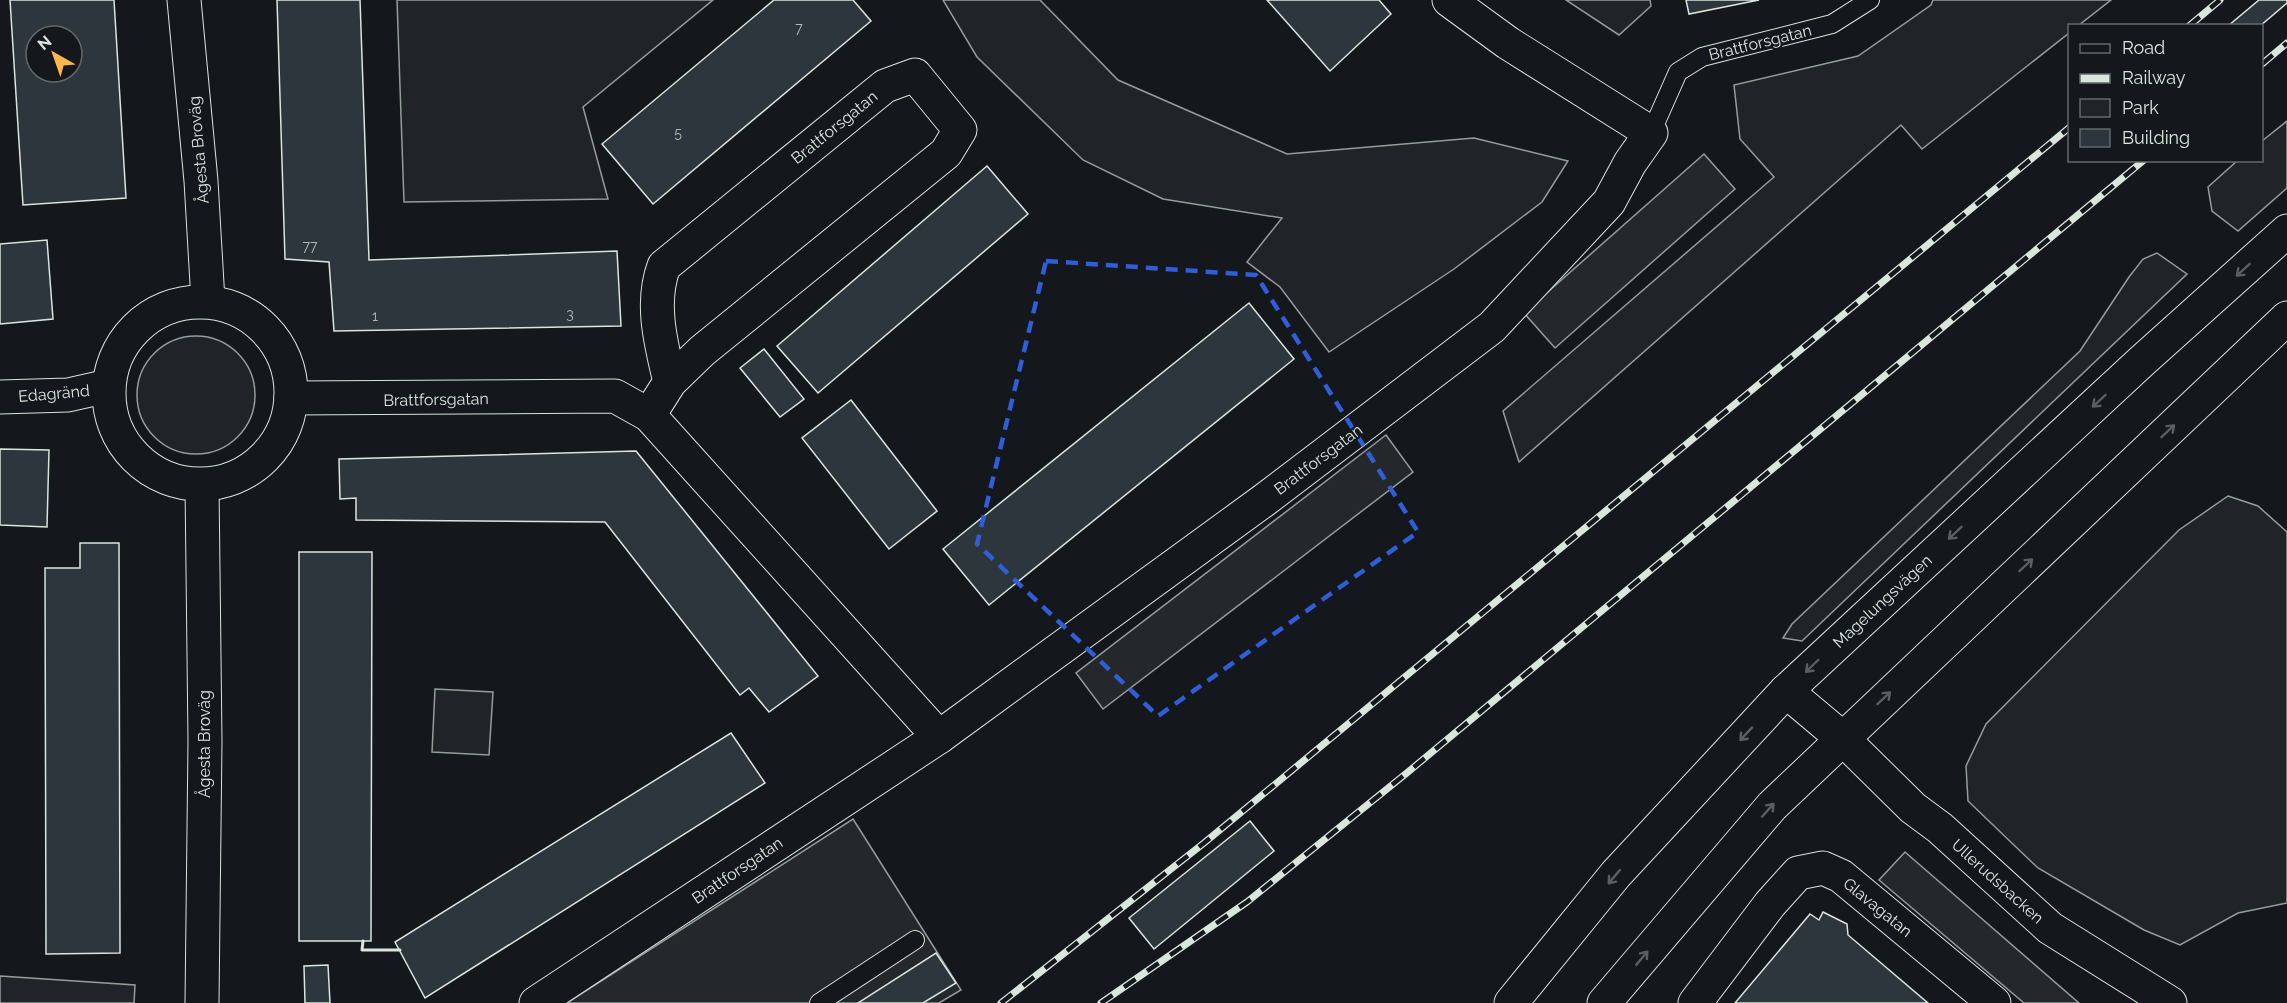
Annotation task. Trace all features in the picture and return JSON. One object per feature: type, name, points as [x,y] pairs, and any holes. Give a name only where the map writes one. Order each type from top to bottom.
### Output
[{"type":"street","name":"Ågesta Broväg","points":[[184,0],[201,181],[208,301]]},
{"type":"street","points":[[1449,0],[1508,43],[1651,133]]},
{"type":"street","name":"Brattforsgatan","points":[[649,415],[670,382],[702,351],[946,153],[960,130],[915,75],[885,86],[663,266],[656,286],[660,339],[670,382]]},
{"type":"street","name":"Brattforsgatan","points":[[536,1003],[939,737],[1263,501],[1492,327],[1610,202],[1630,163],[1651,133]]},
{"type":"street","name":"Magelungsvägen","points":[[1511,1003],[1616,874],[1786,691],[2133,369],[2287,231]]},
{"type":"street","points":[[208,301],[224,304],[250,315],[277,341],[291,379],[291,398],[290,414],[272,450],[243,475],[202,485],[165,478],[131,453],[115,429],[108,387],[121,346],[143,321],[176,304],[208,301]]},
{"type":"street","points":[[1604,1003],[1772,806],[2287,318]]},
{"type":"street","name":"Edagränd","points":[[0,397],[68,395],[108,387]]},
{"type":"street","name":"Brattforsgatan","points":[[291,398],[615,396],[649,415],[939,737]]},
{"type":"street","name":"Ågesta Broväg","points":[[202,485],[205,741],[202,1003]]},
{"type":"street","name":"Ullerudsbacken","points":[[1786,691],[1842,738],[1913,808],[1940,828],[2050,927],[2170,1003]]},
{"type":"street","name":"Glavagatan","points":[[1695,1003],[1770,904],[1798,873],[1823,868],[1841,876],[1994,1003]]},
{"type":"lane","name":"Brattforsgatan","points":[[1651,133],[1678,72],[1702,57],[1832,24],[1870,0]]},
{"type":"lane","points":[[819,1003],[915,940]]},
{"type":"highlighted area","points":[[1046,261],[1256,275],[1418,532],[1158,716],[977,544]]},
{"type":"green space","points":[[397,0],[713,0],[583,107],[608,199],[404,202]]},
{"type":"green space","points":[[943,0],[1040,0],[1118,80],[1287,154],[1474,138],[1568,161],[1542,202],[1454,269],[1329,352],[1280,287],[1247,262],[1282,218],[1163,199],[1083,160],[977,57]]},
{"type":"green space","points":[[1566,0],[1650,0],[1651,6],[1619,35]]},
{"type":"green space","points":[[1933,0],[2111,0],[2080,24],[2068,24],[2068,34],[1922,149],[1901,125],[1519,462],[1503,411],[1774,177],[1740,139],[1734,85],[1858,56],[1931,5]]},
{"type":"green space","points":[[2287,121],[2287,188],[2238,231],[2212,211],[2208,187],[2236,162],[2263,162],[2263,140]]},
{"type":"green space","points":[[2157,253],[2187,274],[1802,641],[1783,638],[1792,624],[2080,351],[2143,259]]},
{"type":"green space","points":[[196,336],[218,341],[238,353],[250,373],[255,395],[250,417],[238,437],[218,449],[196,454],[174,449],[154,437],[142,417],[137,395],[142,373],[154,353],[174,341]]},
{"type":"green space","points":[[2228,496],[2258,506],[2287,532],[2287,903],[2238,913],[2180,945],[2144,930],[2038,868],[1968,801],[1966,766],[1986,724],[2179,530]]},
{"type":"green space","points":[[435,689],[493,692],[489,755],[432,752]]},
{"type":"green space","points":[[0,976],[135,985],[134,1003],[0,1003]]},
{"type":"shaded area","points":[[1704,154],[1735,189],[1555,348],[1524,313]]},
{"type":"shaded area","points":[[1386,435],[1413,472],[1103,709],[1076,673]]},
{"type":"shaded area","points":[[853,819],[961,990],[939,1003],[567,1003]]},
{"type":"shaded area","points":[[1905,852],[2079,1003],[2024,1003],[1879,880]]},
{"type":"building","points":[[10,0],[114,0],[126,198],[23,205]]},
{"type":"building","points":[[277,0],[360,0],[369,260],[617,251],[621,326],[334,331],[329,262],[285,259]]},
{"type":"building","points":[[774,0],[853,0],[871,21],[653,204],[602,144]]},
{"type":"building","points":[[1267,0],[1379,0],[1391,14],[1330,71]]},
{"type":"building","points":[[1686,0],[1759,0],[1689,14]]},
{"type":"building","points":[[2259,0],[2287,0],[2287,3],[2262,24],[2230,24]]},
{"type":"building","points":[[987,166],[1028,214],[818,393],[777,346]]},
{"type":"building","points":[[47,240],[53,319],[0,324],[0,244]]},
{"type":"building","points":[[1249,303],[1294,359],[989,605],[943,549]]},
{"type":"building","points":[[764,349],[804,399],[780,417],[740,368]]},
{"type":"building","points":[[851,400],[937,511],[889,549],[802,438]]},
{"type":"building","points":[[0,449],[49,450],[47,527],[0,525]]},
{"type":"building","points":[[636,451],[818,676],[769,712],[749,688],[740,695],[605,522],[356,520],[356,498],[340,499],[339,459]]},
{"type":"building","points":[[80,543],[119,543],[120,953],[46,954],[45,568],[80,568]]},
{"type":"building","points":[[299,552],[372,552],[371,941],[299,941]]},
{"type":"building","points":[[731,733],[765,783],[425,998],[395,942]]},
{"type":"building","points":[[1250,821],[1274,851],[1154,949],[1129,918]]},
{"type":"building","points":[[1823,912],[1847,924],[1848,935],[1928,1003],[1735,1003],[1810,914],[1819,920]]},
{"type":"building","points":[[936,953],[956,983],[923,1003],[858,1003]]},
{"type":"building","points":[[328,965],[330,1003],[305,1003],[304,966]]},
{"type":"railway","points":[[2191,24],[2220,0]]},
{"type":"railway","points":[[2263,63],[2287,43]]},
{"type":"railway","points":[[1001,1003],[1204,843],[2068,129]]},
{"type":"railway","points":[[1101,1003],[1247,902],[1408,772],[2142,162]]},
{"type":"wall","points":[[363,941],[362,950],[400,950]]}]
